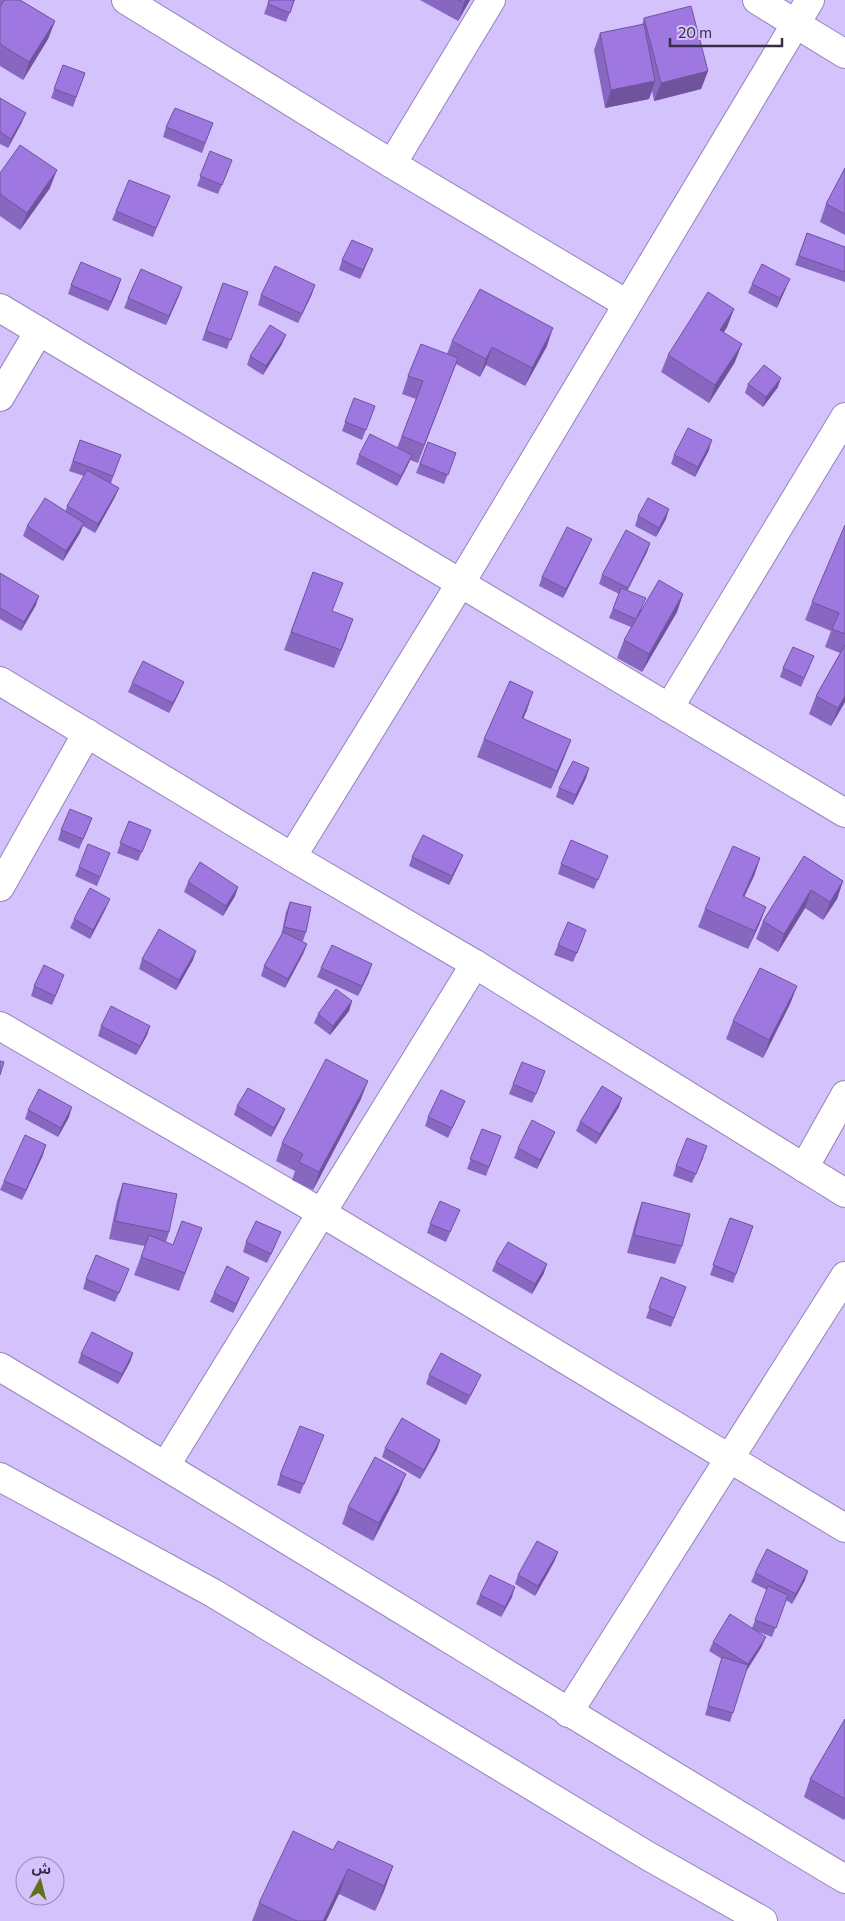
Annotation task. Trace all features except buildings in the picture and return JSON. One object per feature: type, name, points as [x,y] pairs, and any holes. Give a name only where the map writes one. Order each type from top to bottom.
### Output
[{"type":"street","points":[[126,0],[392,164],[627,304]]},
{"type":"street","points":[[392,164],[491,0]]},
{"type":"street","points":[[757,0],[845,54]]},
{"type":"street","points":[[292,857],[460,584],[810,0]]},
{"type":"street","points":[[0,308],[845,813]]},
{"type":"street","points":[[0,397],[39,331]]},
{"type":"street","points":[[669,708],[841,432]]},
{"type":"street","points":[[0,681],[292,857],[476,964],[845,1193]]},
{"type":"street","points":[[0,887],[87,733]]},
{"type":"street","points":[[166,1465],[476,964]]},
{"type":"street","points":[[0,1026],[322,1214],[845,1528]]},
{"type":"street","points":[[804,1168],[845,1095]]},
{"type":"street","points":[[568,1713],[845,1276]]},
{"type":"street","points":[[0,1367],[166,1465],[568,1713],[845,1880]]},
{"type":"street","points":[[0,1477],[213,1593],[648,1856],[763,1921]]}]
